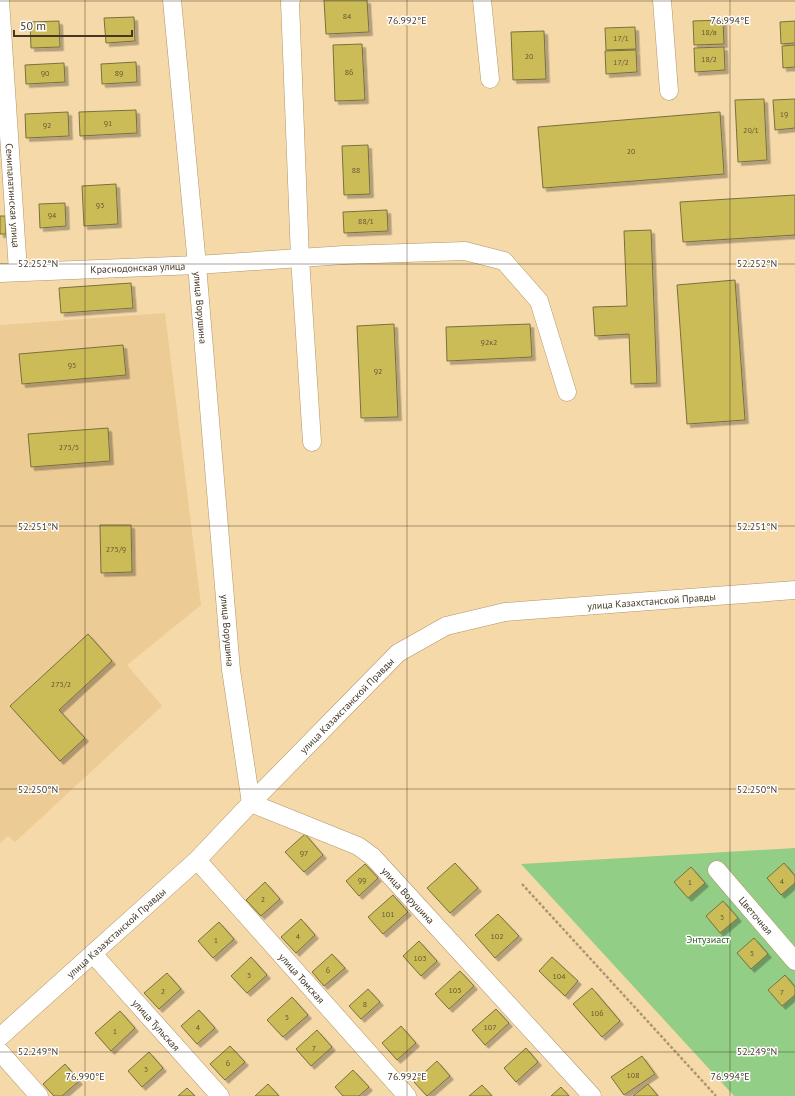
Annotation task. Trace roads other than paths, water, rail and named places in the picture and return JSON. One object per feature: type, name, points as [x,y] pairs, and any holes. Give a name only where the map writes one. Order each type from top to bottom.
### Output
[{"type":"street","name":"Семипалатинская улица","points":[[0,0],[18,271]]},
{"type":"street","name":"улица Ворушина","points":[[172,0],[197,265],[231,670],[251,803],[358,846],[373,857],[592,1096]]},
{"type":"street","points":[[291,0],[300,258],[312,442]]},
{"type":"street","points":[[482,0],[490,79]]},
{"type":"street","points":[[662,0],[668,91]]},
{"type":"street","name":"Краснодонская улица","points":[[0,273],[18,271],[197,265],[300,258],[465,251],[504,261],[539,301],[567,392]]},
{"type":"street","name":"улица Казахстанской Правды","points":[[0,1037],[197,860],[398,653],[446,626],[505,612],[795,590]]},
{"type":"street","name":"улица Томская","points":[[197,860],[407,1096]]},
{"type":"street","name":"Цветочная","points":[[717,870],[795,961]]},
{"type":"street","name":"улица Тульская","points":[[93,954],[220,1096]]},
{"type":"street","points":[[0,1052],[38,1096]]},
{"type":"park label","name":"Энтузиаст","points":[[708,939]]}]
